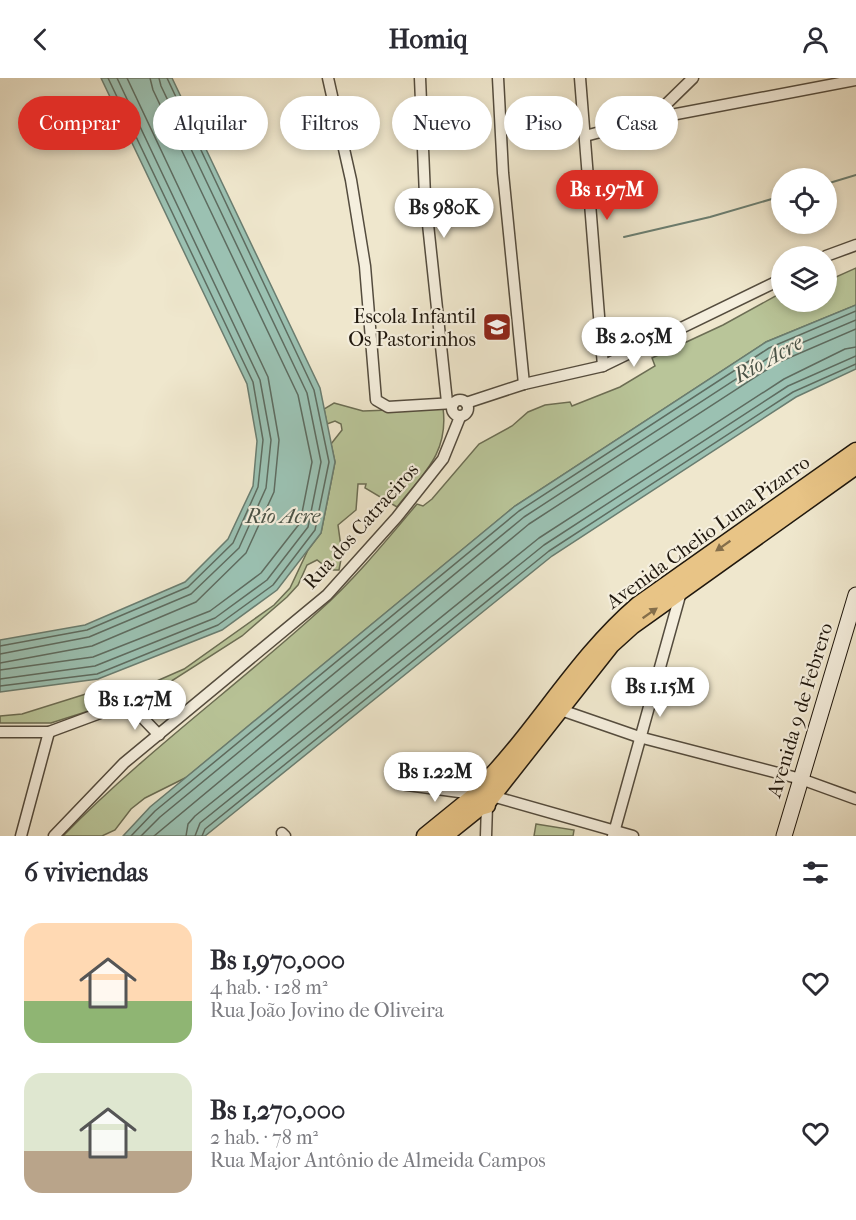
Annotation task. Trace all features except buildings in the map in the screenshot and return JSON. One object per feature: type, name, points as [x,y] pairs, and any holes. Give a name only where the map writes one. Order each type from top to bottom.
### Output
[{"type":"main road","name":"Avenida Chelio Luna Pizarro","points":[[425,836],[482,799],[598,642],[638,604],[856,451]]},
{"type":"main road","name":"Avenida Chelio Luna Pizarro","points":[[444,836],[482,799],[561,710],[612,645],[632,626],[856,466]]},
{"type":"street","points":[[328,78],[351,180],[367,283],[372,321],[376,400],[388,407],[451,403],[461,400],[466,403],[468,410],[460,417],[453,413],[451,403],[425,196],[420,78]]},
{"type":"street","points":[[498,78],[503,173],[524,384]]},
{"type":"street","points":[[580,78],[603,366]]},
{"type":"street","points":[[674,96],[693,78]]},
{"type":"street","points":[[812,88],[823,78]]},
{"type":"street","points":[[678,114],[856,80]]},
{"type":"street","points":[[585,136],[595,133]]},
{"type":"street","points":[[837,252],[856,245]]},
{"type":"street","points":[[466,403],[524,384],[603,366],[771,284]]},
{"type":"street","name":"Rua dos Catraeiros","points":[[54,836],[124,763],[327,595],[397,518],[443,459],[460,417]]},
{"type":"street","points":[[614,833],[681,592]]},
{"type":"street","name":"Avenida 9 de Febrero","points":[[794,836],[806,780],[856,595]]},
{"type":"street","name":"Avenida 9 de Febrero","points":[[784,836],[806,780],[856,629]]},
{"type":"street","points":[[0,732],[49,732],[111,709],[127,707],[135,710],[159,735]]},
{"type":"street","points":[[561,710],[639,737],[806,780],[856,799]]},
{"type":"street","points":[[21,836],[49,732]]},
{"type":"street","points":[[400,784],[482,799],[633,836]]},
{"type":"street","points":[[482,799],[486,836]]},
{"type":"shaded area","points":[[856,268],[856,305],[766,342],[515,506],[187,777],[145,798],[131,809],[115,830],[102,836],[63,836],[124,778],[331,600],[417,504],[423,506],[432,499],[479,444],[512,426],[528,412],[545,405],[570,402],[572,406],[620,387],[655,366],[652,358],[723,325],[771,299],[771,312],[837,312],[837,277]]},
{"type":"shaded area","points":[[334,403],[363,411],[443,408],[444,424],[442,438],[432,462],[397,507],[365,488],[366,484],[358,484],[356,510],[338,525],[342,554],[339,570],[330,570],[317,560],[307,565],[298,585],[242,636],[145,698],[120,701],[51,723],[0,723],[0,716],[22,714],[89,693],[117,689],[125,695],[184,669],[274,605],[290,588],[308,550],[321,533],[335,462],[331,444],[342,430],[341,424],[335,421],[327,424],[324,409]]},
{"type":"shaded area","points":[[536,824],[574,830],[573,836],[534,836]]},
{"type":"water","name":"Río Acre","points":[[101,78],[172,78],[181,96],[153,96],[153,150],[206,150],[320,388],[335,462],[321,533],[277,590],[222,630],[98,679],[0,692],[0,640],[85,625],[185,582],[228,539],[253,486],[257,441],[247,384],[135,150],[141,150],[141,96],[110,96]]},
{"type":"water","name":"Río Acre","points":[[856,305],[856,369],[796,397],[552,556],[205,836],[123,836],[150,807],[515,506],[766,342]]},
{"type":"waterway","points":[[837,181],[856,175]]},
{"type":"waterway","points":[[624,237],[710,217],[771,199]]},
{"type":"place","name":"Escola Infantil Os Pastorinhos","points":[[497,327]]}]
